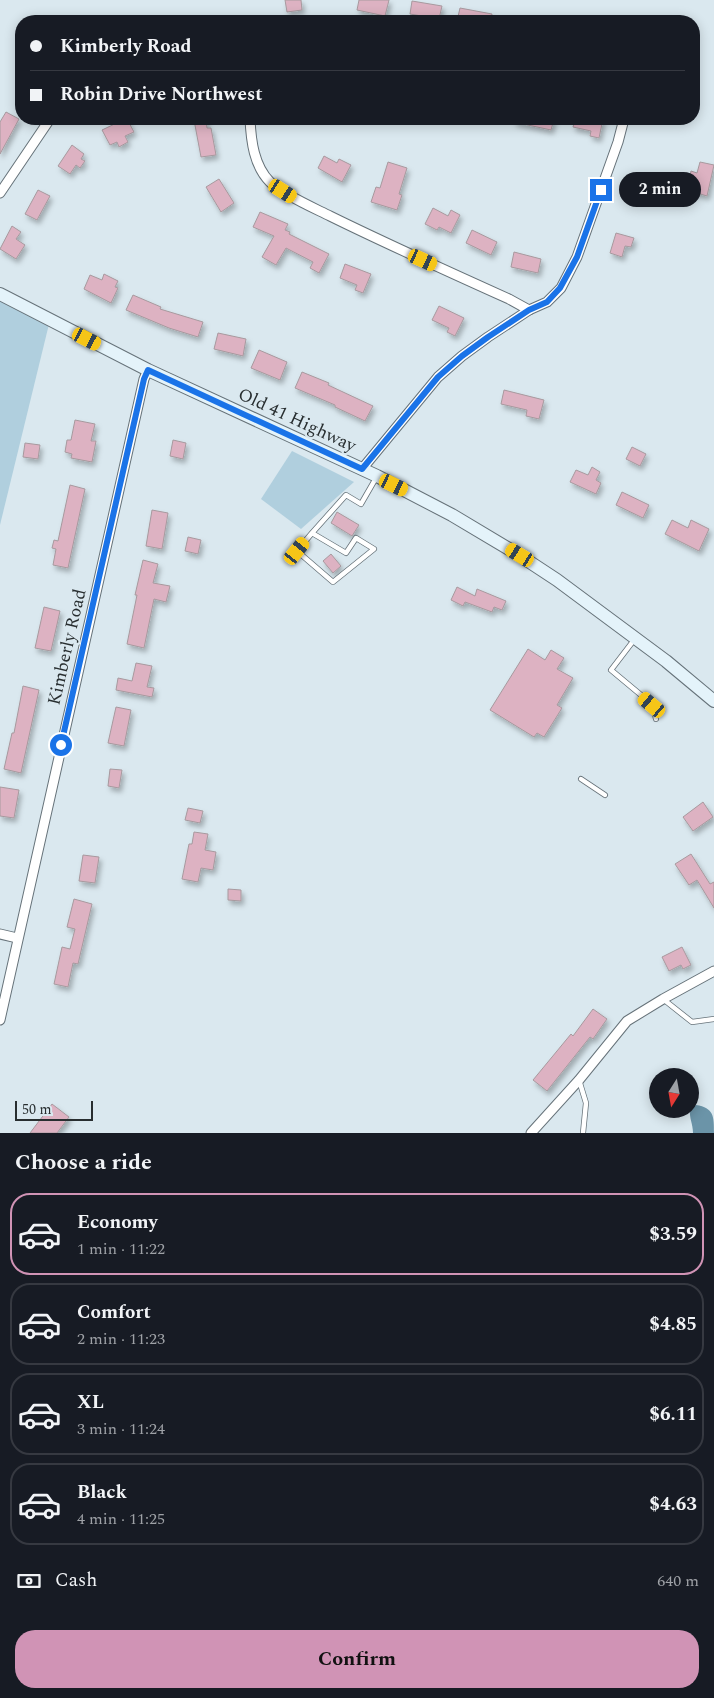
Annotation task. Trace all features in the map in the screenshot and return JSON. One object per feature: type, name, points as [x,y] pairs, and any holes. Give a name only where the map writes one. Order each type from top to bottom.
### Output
[{"type":"main road","name":"Old 41 Highway","points":[[0,294],[148,370],[377,476],[452,514],[520,555],[666,661],[714,701]]},
{"type":"street","points":[[0,194],[46,125]]},
{"type":"street","points":[[250,125],[257,162],[270,183],[295,199],[360,231],[529,310]]},
{"type":"street","points":[[362,469],[438,377],[462,356],[529,310],[547,302],[560,288],[574,264],[622,125]]},
{"type":"street","name":"Kimberly Road","points":[[0,1020],[142,388],[148,370]]},
{"type":"street","points":[[0,934],[17,938]]},
{"type":"street","points":[[531,1133],[579,1080],[628,1021],[663,999],[714,972]]},
{"type":"lane","points":[[312,533],[346,553],[356,538],[374,548],[333,582],[297,551],[312,533],[346,495],[361,504],[377,476]]},
{"type":"lane","points":[[635,639],[611,670],[652,705],[656,719]]},
{"type":"lane","points":[[581,779],[605,795]]},
{"type":"lane","points":[[663,999],[692,1022],[714,1019]]},
{"type":"lane","points":[[579,1080],[586,1103],[583,1133]]},
{"type":"shaded area","points":[[0,293],[50,320],[0,525]]},
{"type":"shaded area","points":[[292,451],[354,482],[301,529],[261,499]]},
{"type":"shaded area","points":[[699,1106],[710,1111],[714,1122],[714,1133],[693,1133],[690,1118],[699,1118]]},
{"type":"building","points":[[285,0],[301,0],[302,10],[287,12]]},
{"type":"building","points":[[359,0],[389,0],[385,15],[357,10]]},
{"type":"building","points":[[412,1],[442,6],[440,15],[410,14]]},
{"type":"building","points":[[460,8],[492,14],[492,15],[458,15]]},
{"type":"building","points":[[6,112],[15,117],[16,125],[0,154],[0,122]]},
{"type":"building","points":[[112,125],[130,125],[134,132],[125,136],[128,142],[119,147],[117,142],[110,145],[102,130]]},
{"type":"building","points":[[195,125],[207,125],[207,128],[211,128],[216,155],[201,157]]},
{"type":"building","points":[[528,125],[552,125],[551,130]]},
{"type":"building","points":[[574,125],[602,125],[599,138],[590,136],[591,131],[573,127]]},
{"type":"building","points":[[72,145],[84,154],[81,159],[85,161],[80,168],[76,165],[70,174],[58,166]]},
{"type":"building","points":[[324,156],[337,163],[339,159],[351,165],[342,182],[318,168]]},
{"type":"building","points":[[388,162],[407,168],[399,194],[402,195],[397,210],[371,202],[376,187],[380,188]]},
{"type":"building","points":[[700,162],[714,165],[707,196],[687,190],[691,171],[697,173]]},
{"type":"building","points":[[219,179],[234,203],[221,212],[206,187]]},
{"type":"building","points":[[38,190],[50,196],[37,220],[25,214]]},
{"type":"building","points":[[433,208],[448,216],[451,210],[460,215],[451,233],[439,227],[437,230],[425,224]]},
{"type":"building","points":[[260,212],[288,224],[285,230],[290,232],[289,234],[329,254],[319,273],[310,268],[313,262],[286,248],[276,265],[262,257],[274,236],[253,227]]},
{"type":"building","points":[[12,226],[21,232],[16,239],[25,245],[16,259],[0,249]]},
{"type":"building","points":[[472,230],[497,242],[491,255],[466,243]]},
{"type":"building","points":[[616,233],[634,238],[631,247],[625,246],[622,257],[610,253]]},
{"type":"building","points":[[514,252],[541,259],[538,273],[511,267]]},
{"type":"building","points":[[345,264],[371,274],[363,293],[355,290],[357,285],[340,278]]},
{"type":"building","points":[[104,274],[118,281],[115,287],[118,288],[111,303],[84,289],[90,275],[102,280]]},
{"type":"building","points":[[133,295],[161,307],[160,309],[203,322],[198,337],[169,328],[126,310]]},
{"type":"building","points":[[439,306],[464,318],[455,336],[447,332],[449,328],[432,320]]},
{"type":"building","points":[[218,333],[246,339],[243,356],[214,349]]},
{"type":"building","points":[[259,350],[287,362],[280,380],[251,368]]},
{"type":"building","points":[[302,372],[329,383],[328,385],[373,406],[365,421],[335,407],[335,405],[295,388]]},
{"type":"building","points":[[504,390],[544,400],[539,419],[526,416],[527,410],[501,404]]},
{"type":"building","points":[[75,420],[95,424],[91,441],[96,441],[92,462],[71,458],[72,454],[65,452],[67,440],[71,440]]},
{"type":"building","points":[[173,440],[186,443],[183,459],[170,456]]},
{"type":"building","points":[[25,443],[40,445],[38,459],[23,457]]},
{"type":"building","points":[[632,447],[646,454],[640,466],[626,459]]},
{"type":"building","points":[[592,467],[600,472],[596,480],[601,483],[596,494],[570,482],[576,470],[588,475]]},
{"type":"building","points":[[70,485],[85,489],[68,568],[53,565],[56,549],[52,548],[54,540],[58,541]]},
{"type":"building","points":[[622,492],[649,505],[643,518],[616,505]]},
{"type":"building","points":[[152,510],[168,513],[162,549],[146,546]]},
{"type":"building","points":[[337,512],[359,525],[352,536],[331,523]]},
{"type":"building","points":[[672,520],[688,528],[691,520],[709,529],[699,551],[665,534]]},
{"type":"building","points":[[188,537],[201,540],[198,554],[185,551]]},
{"type":"building","points":[[331,554],[341,566],[333,573],[323,561]]},
{"type":"building","points":[[143,560],[158,564],[153,583],[170,586],[166,602],[154,599],[144,648],[127,644]]},
{"type":"building","points":[[457,587],[475,596],[477,589],[506,601],[502,610],[494,607],[492,612],[465,602],[463,606],[451,600]]},
{"type":"building","points":[[44,607],[60,611],[51,651],[35,648]]},
{"type":"building","points":[[528,649],[545,660],[551,650],[564,658],[557,669],[573,678],[557,705],[562,708],[544,737],[537,733],[534,737],[490,710]]},
{"type":"building","points":[[136,663],[152,666],[147,687],[154,688],[152,697],[116,690],[118,678],[132,681]]},
{"type":"building","points":[[23,686],[39,690],[21,773],[4,769],[12,733],[14,733]]},
{"type":"building","points":[[116,707],[131,710],[124,746],[108,743]]},
{"type":"building","points":[[110,769],[122,770],[119,788],[108,786]]},
{"type":"building","points":[[0,787],[19,790],[14,818],[0,816]]},
{"type":"building","points":[[703,802],[713,817],[693,831],[683,817]]},
{"type":"building","points":[[188,808],[203,811],[200,823],[185,820]]},
{"type":"building","points":[[194,832],[208,834],[205,850],[216,852],[213,870],[201,868],[198,882],[182,879],[189,844],[192,844]]},
{"type":"building","points":[[691,854],[710,884],[714,882],[714,908],[697,880],[689,885],[675,864]]},
{"type":"building","points":[[83,855],[99,857],[95,883],[79,881]]},
{"type":"building","points":[[228,889],[241,890],[241,901],[228,900]]},
{"type":"building","points":[[74,899],[92,904],[78,964],[73,963],[68,987],[54,984],[62,947],[70,949],[75,929],[67,927]]},
{"type":"building","points":[[682,947],[691,965],[683,969],[681,965],[669,971],[662,957]]},
{"type":"building","points":[[593,1009],[607,1019],[593,1039],[590,1037],[547,1091],[533,1080],[571,1034],[573,1036]]},
{"type":"building","points":[[52,1104],[69,1117],[57,1133],[30,1133]]},
{"type":"route","points":[[61,745],[144,379],[148,370],[362,469],[438,377],[488,337],[529,310],[547,302],[560,288],[577,257],[601,190]]}]
